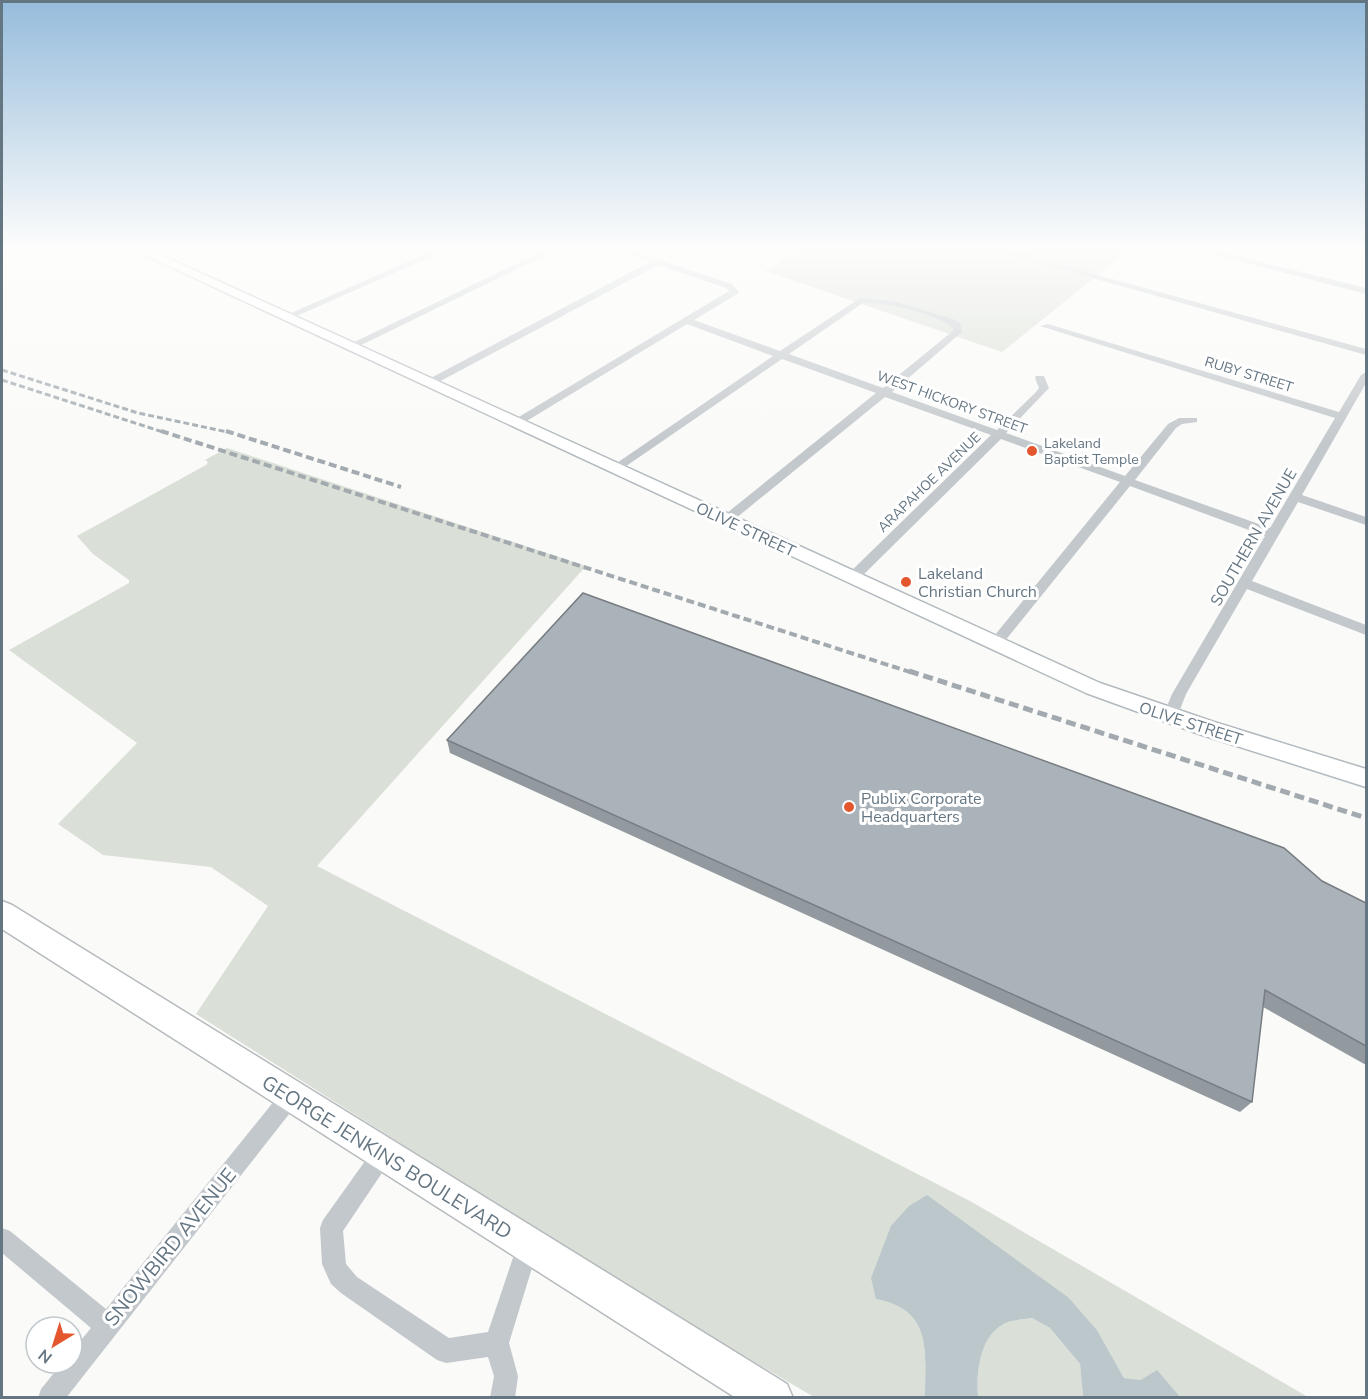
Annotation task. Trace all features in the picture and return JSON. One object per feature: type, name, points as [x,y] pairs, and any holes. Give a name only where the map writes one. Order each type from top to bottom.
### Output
[{"type":"main road","name":"OLIVE STREET","points":[[281,314],[1093,688],[1171,716],[1366,778]]},
{"type":"main road","name":"GEORGE JENKINS BOULEVARD","points":[[2,915],[773,1398]]},
{"type":"street","points":[[287,317],[293,314]]},
{"type":"street","points":[[349,346],[416,314]]},
{"type":"street","points":[[429,382],[558,314]]},
{"type":"street","points":[[516,423],[698,314]]},
{"type":"street","points":[[615,469],[840,314]]},
{"type":"street","points":[[726,520],[956,332],[953,323],[925,314]]},
{"type":"street","points":[[1237,314],[1366,352]]},
{"type":"street","name":"WEST HICKORY STREET","points":[[687,321],[1273,534]]},
{"type":"street","name":"RUBY STREET","points":[[1045,326],[1342,417]]},
{"type":"street","name":"SOUTHERN AVENUE","points":[[1171,716],[1179,694],[1366,375]]},
{"type":"street","name":"ARAPAHOE AVENUE","points":[[852,578],[1040,394],[1044,388],[1040,378]]},
{"type":"street","points":[[995,644],[1172,426],[1179,421],[1193,420]]},
{"type":"street","points":[[1295,497],[1366,521]]},
{"type":"street","points":[[1245,583],[1366,630]]},
{"type":"street","name":"SNOWBIRD AVENUE","points":[[50,1398],[290,1097]]},
{"type":"street","points":[[383,1155],[331,1228],[331,1250],[339,1275],[349,1285],[446,1351],[497,1343]]},
{"type":"street","points":[[2,1239],[107,1326]]},
{"type":"street","points":[[502,1398],[506,1376],[497,1343],[528,1245]]},
{"type":"shaded area","points":[[892,314],[1049,314],[1002,352]]},
{"type":"shaded area","points":[[227,448],[586,566],[317,866],[970,1201],[1308,1397],[1180,1397],[1141,1380],[1124,1378],[1097,1330],[1069,1298],[876,1299],[894,1304],[908,1312],[917,1323],[925,1349],[925,1397],[814,1397],[650,1301],[196,1014],[268,906],[211,867],[103,855],[58,824],[137,743],[9,650],[129,583],[129,580],[93,554],[77,536],[206,465],[208,462],[205,460]]},
{"type":"shaded area","points":[[927,1195],[1069,1298],[1097,1330],[1124,1378],[1141,1380],[1157,1370],[1180,1397],[1083,1397],[1080,1364],[1050,1328],[1032,1318],[1008,1322],[991,1335],[979,1365],[978,1397],[925,1397],[925,1349],[917,1323],[908,1312],[894,1304],[876,1299],[871,1278],[891,1226],[909,1206]]},
{"type":"shaded area","points":[[1032,1318],[1050,1328],[1080,1364],[1083,1397],[978,1397],[979,1365],[991,1335],[1008,1322]]},
{"type":"building","name":"Publix Corporate Headquarters","points":[[583,593],[1284,848],[1322,881],[1366,903],[1366,1046],[1265,990],[1252,1102],[447,740]]},
{"type":"railway","points":[[2,370],[138,413],[232,433]]},
{"type":"railway","points":[[2,380],[166,433]]},
{"type":"railway","points":[[161,431],[913,673]]},
{"type":"railway","points":[[226,431],[401,487]]},
{"type":"railway","points":[[909,671],[1366,818]]},
{"type":"place","name":"Lakeland Baptist Temple","points":[[1032,451]]},
{"type":"place","name":"Lakeland Christian Church","points":[[906,582]]},
{"type":"place","name":"Publix Corporate Headquarters","points":[[849,807]]}]
